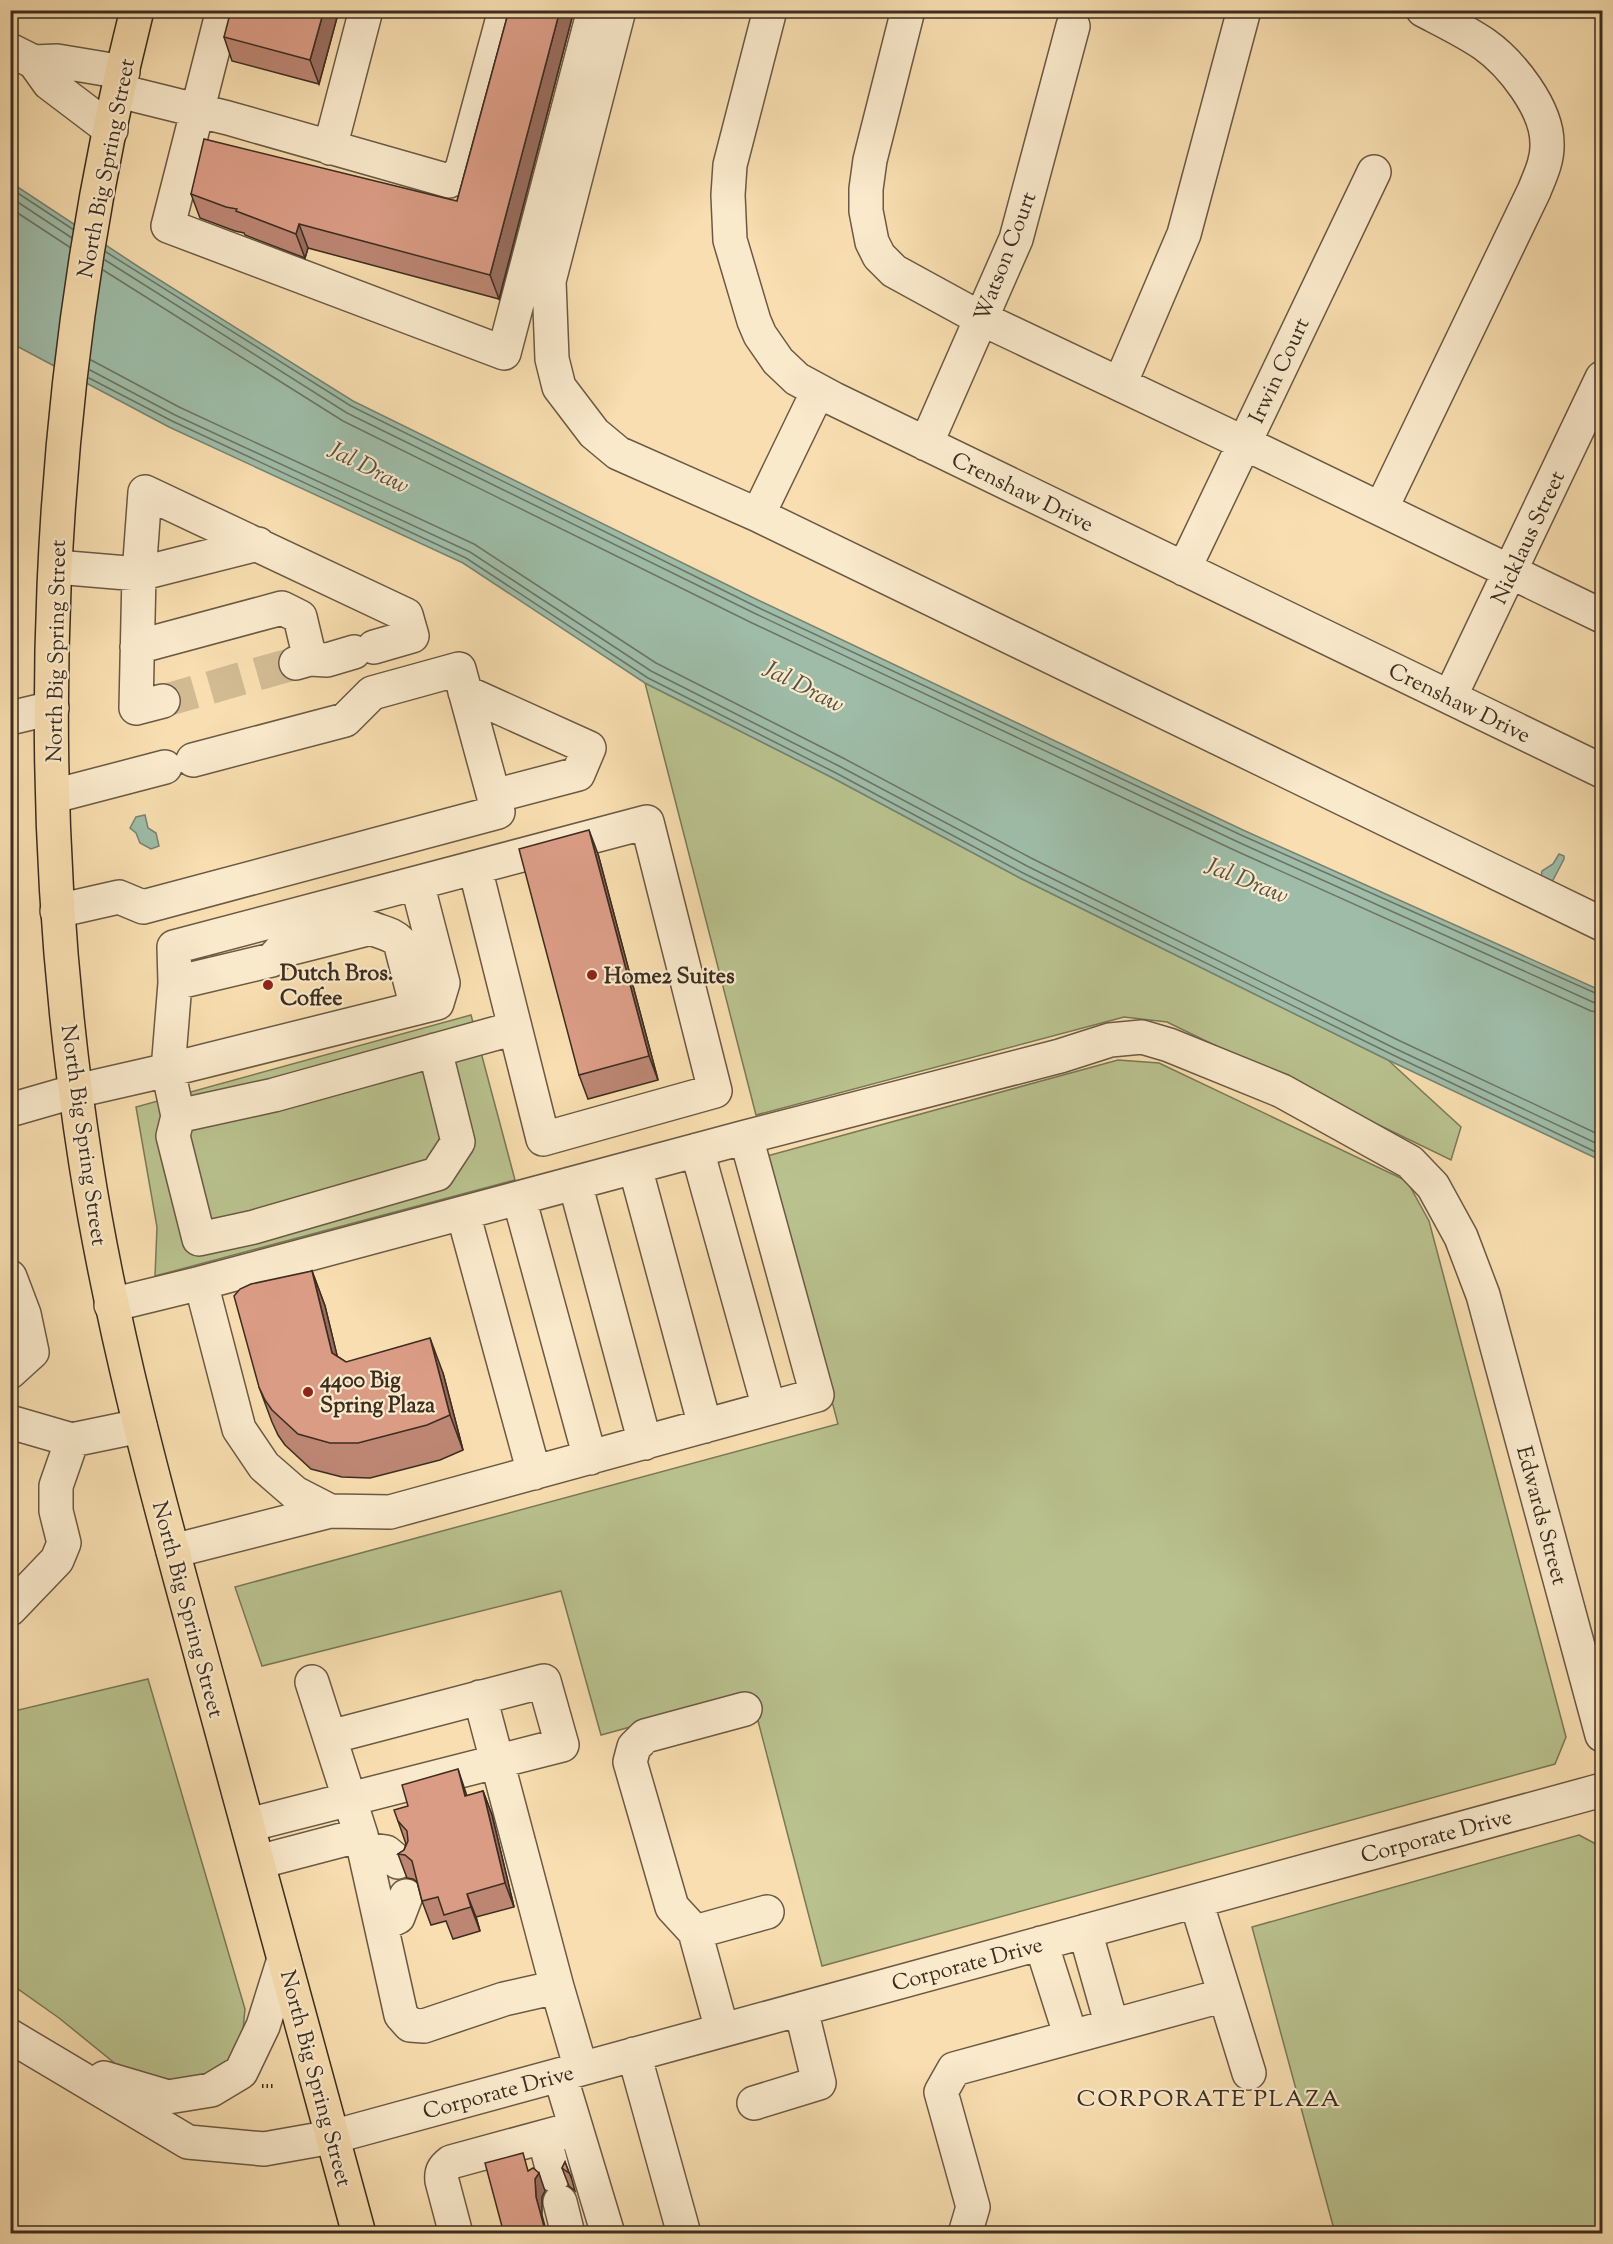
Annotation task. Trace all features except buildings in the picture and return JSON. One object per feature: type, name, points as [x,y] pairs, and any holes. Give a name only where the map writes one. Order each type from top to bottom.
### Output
[{"type":"highway","name":"North Big Spring Street","points":[[137,10],[111,130],[79,304],[59,497],[52,708],[57,911],[87,1172],[111,1305],[173,1551],[359,2234]]},
{"type":"street","points":[[223,10],[168,226],[504,353],[594,10]]},
{"type":"street","points":[[330,148],[366,10]]},
{"type":"street","points":[[22,56],[57,61],[121,81],[198,111],[449,181],[456,177],[462,169],[466,158],[505,10]]},
{"type":"street","points":[[619,10],[549,281],[552,359],[559,387],[594,433],[618,453],[758,515],[1602,924]]},
{"type":"street","name":"Crenshaw Drive","points":[[770,10],[730,165],[729,227],[746,295],[760,334],[778,361],[797,379],[926,444],[1602,771]]},
{"type":"street","points":[[908,10],[870,160],[866,189],[866,211],[872,242],[879,256],[894,271],[982,319],[1602,616]]},
{"type":"street","points":[[1120,384],[1184,234],[1244,10]]},
{"type":"street","points":[[1381,509],[1534,191],[1544,168],[1547,142],[1543,119],[1520,81],[1486,45],[1423,10]]},
{"type":"street","name":"Watson Court","points":[[926,444],[1016,239],[1073,26]]},
{"type":"street","points":[[22,56],[49,83],[111,130]]},
{"type":"street","name":"Irwin Court","points":[[1184,569],[1374,172]]},
{"type":"street","name":"Nicklaus Street","points":[[1450,697],[1602,378]]},
{"type":"street","points":[[758,515],[818,391]]},
{"type":"street","points":[[137,646],[282,608],[300,617],[303,661],[327,660],[412,636],[406,615],[145,492],[139,574],[137,646],[136,708],[163,701]]},
{"type":"street","points":[[56,567],[139,574],[258,544]]},
{"type":"street","points":[[54,796],[345,720],[372,693],[459,669],[498,812],[143,907],[119,897],[57,911]]},
{"type":"street","points":[[465,692],[589,748],[578,774],[494,796]]},
{"type":"street","points":[[10,718],[52,708]]},
{"type":"street","points":[[435,1050],[458,1142],[436,1174],[254,1227],[199,1239],[173,1136],[178,1116],[168,1070],[175,982],[174,947],[647,822],[715,1091],[543,1139],[475,868]]},
{"type":"street","points":[[10,1110],[76,1091],[437,1003],[443,982],[417,883]]},
{"type":"street","points":[[175,982],[272,960],[280,951],[371,928],[392,934],[400,942],[417,1008]]},
{"type":"street","points":[[178,1116],[274,1095],[515,1028]]},
{"type":"street","name":"Edwards Street","points":[[111,1305],[1060,1056],[1110,1040],[1142,1037],[1169,1045],[1281,1091],[1410,1162],[1433,1186],[1461,1237],[1483,1295],[1602,1735]]},
{"type":"street","points":[[173,1551],[330,1512],[390,1512],[817,1395],[746,1137]]},
{"type":"street","points":[[697,1150],[769,1408]]},
{"type":"street","points":[[635,1167],[705,1426]]},
{"type":"street","points":[[575,1183],[645,1443]]},
{"type":"street","points":[[519,1198],[590,1458]]},
{"type":"street","points":[[463,1213],[534,1473]]},
{"type":"street","points":[[10,1277],[24,1314],[32,1352],[10,1371]]},
{"type":"street","points":[[201,1283],[239,1429],[264,1466],[295,1493],[330,1512]]},
{"type":"street","points":[[10,1610],[57,1560],[64,1543],[56,1512],[56,1486],[28,1431],[140,1425]]},
{"type":"street","points":[[248,1825],[562,1745],[544,1681],[330,1737]]},
{"type":"street","points":[[312,1682],[362,1842],[401,2015],[410,2025],[424,2026],[504,2000],[557,1987]]},
{"type":"street","points":[[480,1697],[557,1987],[576,2128],[608,2234]]},
{"type":"street","points":[[722,2030],[695,1932],[672,1907],[630,1762],[634,1747],[645,1736],[745,1709]]},
{"type":"street","name":"Corporate Drive","points":[[54,2062],[188,2142],[264,2149],[332,2137],[1602,1790]]},
{"type":"street","points":[[258,1862],[362,1842],[386,1852],[398,1862]]},
{"type":"street","points":[[381,1925],[398,1917],[406,1896]]},
{"type":"street","points":[[1196,1901],[1249,2073]]},
{"type":"street","points":[[695,1932],[767,1912]]},
{"type":"street","points":[[1085,1931],[1112,2026]]},
{"type":"street","points":[[1041,1943],[1071,2037]]},
{"type":"street","points":[[10,2036],[54,2062],[168,2097],[211,2090],[241,2072],[263,2026],[284,1959]]},
{"type":"street","points":[[965,2234],[973,2207],[941,2092],[954,2069],[1225,1995]]},
{"type":"street","points":[[754,2103],[819,2083],[801,2008]]},
{"type":"street","points":[[634,2054],[684,2234]]},
{"type":"street","points":[[456,2234],[442,2181],[441,2173],[445,2166],[451,2162],[576,2128]]},
{"type":"street","points":[[544,2137],[568,2234]]},
{"type":"green space","points":[[645,683],[833,778],[1020,878],[1388,1060],[1461,1127],[1451,1160],[1167,1022],[1124,1017],[756,1115]]},
{"type":"green space","points":[[471,1015],[515,1180],[155,1276],[157,1227],[136,1107]]},
{"type":"green space","points":[[1118,1060],[1159,1063],[1407,1181],[1429,1221],[1566,1737],[1555,1764],[822,1966],[751,1694],[601,1735],[561,1591],[262,1666],[235,1587],[838,1424],[767,1156]]},
{"type":"green space","points":[[148,1679],[245,2009],[242,2041],[230,2065],[205,2081],[168,2087],[133,2078],[59,2018],[11,1984],[10,1712]]},
{"type":"green space","points":[[1579,1835],[1596,1844],[1602,1870],[1602,2229],[1587,2234],[1335,2233],[1252,1927]]},
{"type":"water","name":"Jal Draw","points":[[10,182],[142,269],[353,401],[760,601],[1243,830],[1602,991],[1602,1161],[1388,1060],[1020,878],[833,778],[645,683],[463,563],[169,427],[11,343]]},
{"type":"water","points":[[145,815],[148,828],[156,833],[159,846],[151,849],[140,843],[136,833],[130,828],[136,817]]},
{"type":"water","points":[[1559,854],[1564,856],[1564,859],[1553,880],[1551,882],[1541,877],[1542,871],[1553,864]]},
{"type":"tunnel","points":[[163,701],[296,663]]},
{"type":"place","name":"Home2 Suites","points":[[592,975]]},
{"type":"place","name":"Dutch Bros. Coffee","points":[[268,985]]},
{"type":"place","name":"4400 Big Spring Plaza","points":[[308,1392]]},
{"type":"district","name":"CORPORATE PLAZA","points":[[1209,2098]]}]
